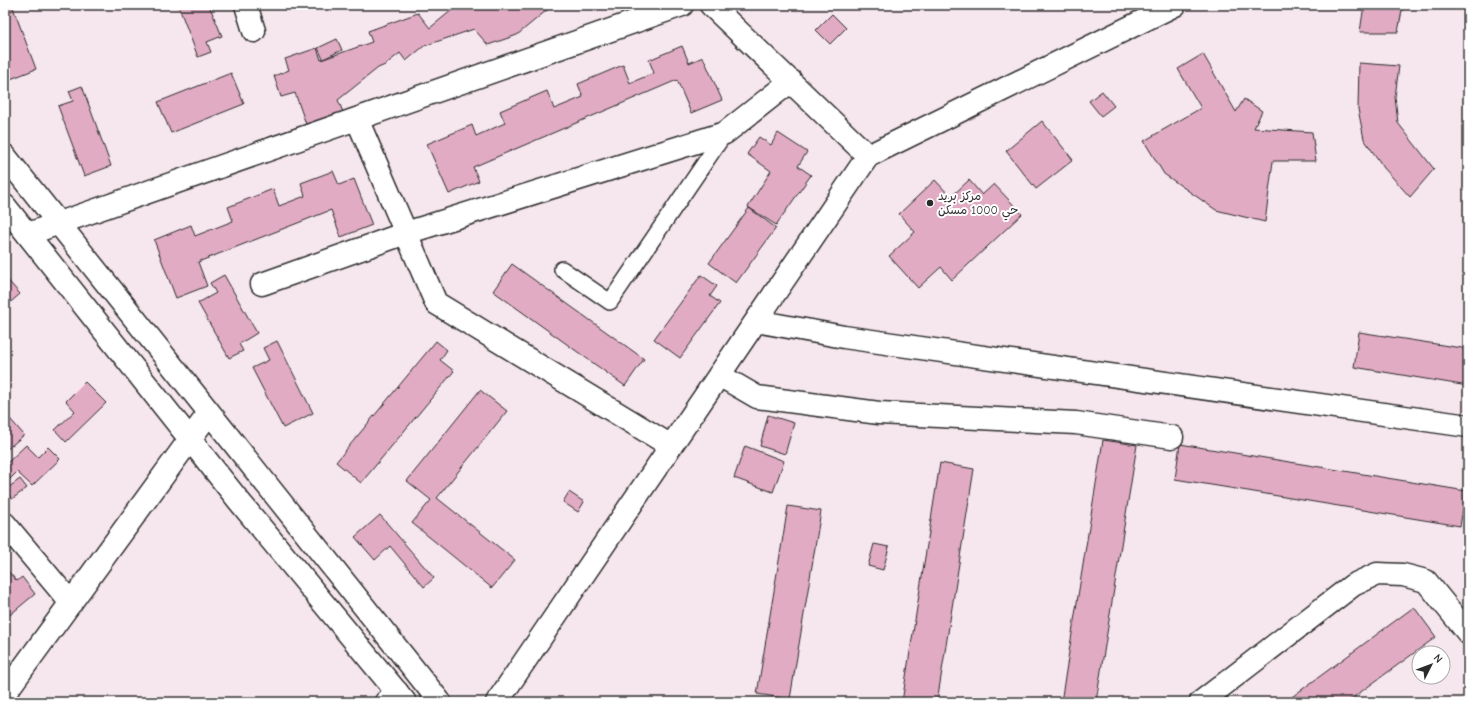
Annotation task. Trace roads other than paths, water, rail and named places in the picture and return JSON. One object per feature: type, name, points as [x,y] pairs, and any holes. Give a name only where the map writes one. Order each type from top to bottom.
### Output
[{"type":"street","points":[[246,5],[254,31]]},
{"type":"street","points":[[28,234],[682,5]]},
{"type":"street","points":[[711,5],[868,156]]},
{"type":"street","points":[[497,702],[868,156],[1175,5]]},
{"type":"street","points":[[262,284],[406,233],[725,133],[791,81]]},
{"type":"street","points":[[357,119],[436,304],[671,446]]},
{"type":"street","points":[[5,156],[440,702]]},
{"type":"street","points":[[5,206],[396,699]]},
{"type":"street","points":[[756,321],[844,337],[1468,426]]},
{"type":"street","points":[[719,375],[757,397],[879,413],[1076,423],[1172,437]]},
{"type":"street","points":[[5,693],[209,413]]},
{"type":"street","points":[[5,524],[71,602]]},
{"type":"street","points":[[1201,702],[1353,585],[1377,574],[1403,575],[1426,581],[1466,627]]},
{"type":"lane","points":[[562,269],[610,302],[725,133]]},
{"type":"place","name":"مركز بريد حي 1000 مسكن","points":[[930,203]]}]
